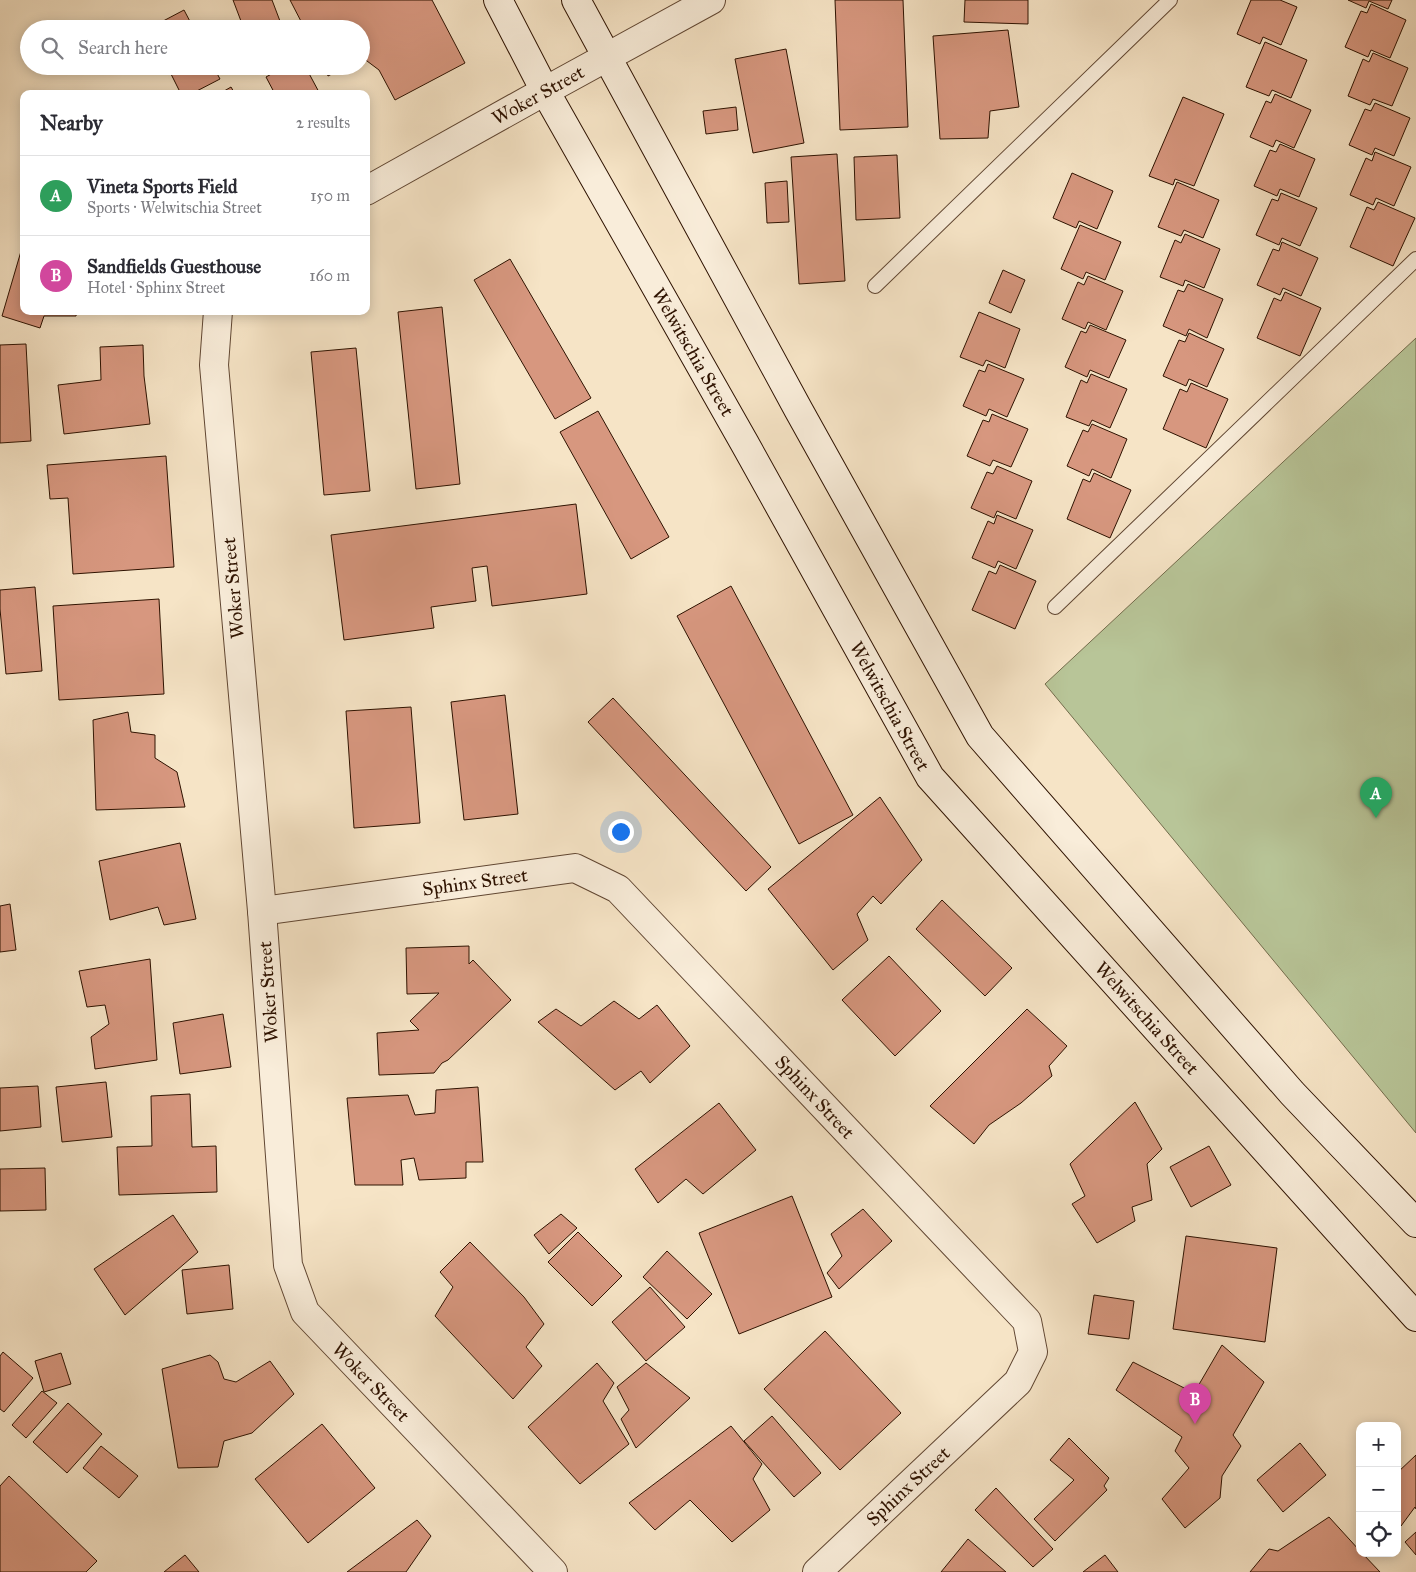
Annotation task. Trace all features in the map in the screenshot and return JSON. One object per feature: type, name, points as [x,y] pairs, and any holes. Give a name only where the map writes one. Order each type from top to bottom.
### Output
[{"type":"street","name":"Welwitschia Street","points":[[498,0],[545,91],[745,444],[930,777],[1416,1317]]},
{"type":"street","points":[[576,0],[980,736],[1292,1093],[1416,1223]]},
{"type":"street","name":"Woker Street","points":[[370,189],[711,0]]},
{"type":"street","name":"Woker Street","points":[[218,315],[214,365],[262,911],[288,1265],[305,1312],[553,1572]]},
{"type":"street","name":"Sphinx Street","points":[[262,911],[575,868],[618,888],[1027,1321],[1033,1352],[1018,1382],[817,1572]]},
{"type":"lane","points":[[875,286],[1170,0]]},
{"type":"lane","points":[[1054,607],[1416,259]]},
{"type":"green space","points":[[1416,338],[1416,1133],[1045,684]]},
{"type":"building","points":[[233,0],[272,0],[280,20],[241,20]]},
{"type":"building","points":[[290,0],[432,0],[465,63],[395,100],[379,70],[370,63],[370,20],[300,20]]},
{"type":"building","points":[[835,0],[903,0],[908,127],[840,130]]},
{"type":"building","points":[[965,0],[1028,0],[1028,24],[964,22]]},
{"type":"building","points":[[1251,0],[1280,0],[1297,7],[1281,45],[1263,37],[1260,44],[1237,34]]},
{"type":"building","points":[[1348,0],[1392,0],[1388,9],[1369,1],[1366,8]]},
{"type":"building","points":[[1371,4],[1406,20],[1390,58],[1371,50],[1368,57],[1345,47],[1361,11],[1367,13]]},
{"type":"building","points":[[184,10],[189,20],[165,20]]},
{"type":"building","points":[[1008,30],[1019,107],[990,111],[988,138],[940,139],[933,36]]},
{"type":"building","points":[[1265,42],[1307,60],[1291,98],[1272,90],[1269,96],[1246,87]]},
{"type":"building","points":[[786,49],[804,143],[753,153],[735,59]]},
{"type":"building","points":[[1373,53],[1408,68],[1392,106],[1373,99],[1370,105],[1348,96],[1363,59],[1369,62]]},
{"type":"building","points":[[172,75],[218,75],[220,79],[199,90],[179,90]]},
{"type":"building","points":[[270,75],[310,75],[318,90],[273,90],[266,77]]},
{"type":"building","points":[[1275,94],[1311,110],[1294,148],[1276,140],[1273,147],[1250,137],[1266,101],[1271,103]]},
{"type":"building","points":[[1183,97],[1224,114],[1194,186],[1175,179],[1173,185],[1149,176]]},
{"type":"building","points":[[1375,103],[1410,118],[1394,156],[1375,148],[1372,155],[1349,145],[1365,109],[1371,111]]},
{"type":"building","points":[[736,107],[738,130],[706,134],[703,111]]},
{"type":"building","points":[[1280,144],[1315,159],[1299,197],[1280,189],[1277,196],[1254,186],[1270,150],[1276,152]]},
{"type":"building","points":[[1375,152],[1411,167],[1394,206],[1376,198],[1373,205],[1350,195],[1366,158],[1372,161]]},
{"type":"building","points":[[837,154],[845,281],[799,284],[791,157]]},
{"type":"building","points":[[897,155],[900,218],[856,220],[854,157]]},
{"type":"building","points":[[1072,173],[1113,191],[1097,229],[1079,221],[1076,228],[1053,218]]},
{"type":"building","points":[[787,181],[789,222],[767,223],[765,183]]},
{"type":"building","points":[[1177,182],[1219,200],[1203,238],[1184,230],[1181,236],[1158,227]]},
{"type":"building","points":[[1281,193],[1317,208],[1300,246],[1282,238],[1279,245],[1256,235],[1272,199],[1278,201]]},
{"type":"building","points":[[1378,202],[1415,218],[1393,266],[1350,247],[1367,207],[1374,210]]},
{"type":"building","points":[[1080,225],[1121,242],[1105,280],[1086,272],[1083,279],[1061,269]]},
{"type":"building","points":[[1185,234],[1220,249],[1204,288],[1185,280],[1183,286],[1160,277],[1175,240],[1181,243]]},
{"type":"building","points":[[1282,242],[1318,258],[1301,296],[1283,288],[1280,295],[1257,285],[1273,249],[1279,251]]},
{"type":"building","points":[[20,255],[20,315],[76,315],[44,316],[40,328],[2,316]]},
{"type":"building","points":[[510,259],[591,398],[555,419],[474,280]]},
{"type":"building","points":[[1003,270],[1025,280],[1011,313],[989,303]]},
{"type":"building","points":[[1088,276],[1123,291],[1106,330],[1088,322],[1085,329],[1062,319],[1078,282],[1084,285]]},
{"type":"building","points":[[1188,284],[1223,299],[1207,338],[1189,329],[1186,336],[1163,326],[1178,290],[1184,292]]},
{"type":"building","points":[[1285,292],[1321,308],[1300,356],[1257,338],[1274,298],[1281,301]]},
{"type":"building","points":[[442,307],[460,484],[416,489],[398,312]]},
{"type":"building","points":[[979,312],[1020,329],[1005,368],[986,360],[983,366],[960,357]]},
{"type":"building","points":[[1090,325],[1126,340],[1109,378],[1090,370],[1087,377],[1065,367],[1081,331],[1086,333]]},
{"type":"building","points":[[1189,333],[1224,349],[1207,387],[1189,379],[1186,386],[1163,376],[1179,340],[1185,342]]},
{"type":"building","points":[[26,344],[31,441],[0,443],[0,345]]},
{"type":"building","points":[[143,345],[144,376],[150,424],[64,434],[58,385],[101,380],[100,347]]},
{"type":"building","points":[[356,348],[370,491],[324,495],[311,352]]},
{"type":"building","points":[[988,364],[1024,379],[1007,417],[989,409],[986,416],[963,406],[979,370],[985,372]]},
{"type":"building","points":[[1091,374],[1127,389],[1110,428],[1092,420],[1089,426],[1066,417],[1081,380],[1087,383]]},
{"type":"building","points":[[1191,383],[1228,399],[1206,448],[1163,429],[1180,389],[1187,392]]},
{"type":"building","points":[[598,411],[669,537],[631,559],[560,432]]},
{"type":"building","points":[[992,414],[1028,429],[1011,467],[993,460],[990,466],[967,456],[983,420],[989,422]]},
{"type":"building","points":[[1092,424],[1127,439],[1111,478],[1092,469],[1089,476],[1067,466],[1083,430],[1088,432]]},
{"type":"building","points":[[166,456],[174,567],[73,574],[68,498],[50,499],[47,465]]},
{"type":"building","points":[[997,466],[1032,481],[1016,519],[997,511],[994,518],[971,508],[987,472],[993,474]]},
{"type":"building","points":[[1094,473],[1131,490],[1110,538],[1067,519],[1083,479],[1090,482]]},
{"type":"building","points":[[576,504],[587,594],[492,606],[487,566],[472,568],[476,601],[431,607],[434,628],[344,640],[331,535]]},
{"type":"building","points":[[997,515],[1033,530],[1016,569],[998,561],[995,568],[972,558],[988,521],[994,524]]},
{"type":"building","points":[[1000,565],[1036,581],[1015,629],[972,610],[989,571],[996,574]]},
{"type":"building","points":[[731,586],[853,815],[799,844],[677,616]]},
{"type":"building","points":[[35,587],[42,671],[6,674],[0,590]]},
{"type":"building","points":[[159,599],[164,694],[59,700],[53,606]]},
{"type":"building","points":[[505,695],[518,814],[464,820],[451,702]]},
{"type":"building","points":[[613,698],[771,867],[746,891],[588,722]]},
{"type":"building","points":[[411,707],[420,823],[354,828],[346,711]]},
{"type":"building","points":[[128,712],[131,732],[155,735],[155,758],[177,772],[185,807],[96,810],[93,720]]},
{"type":"building","points":[[880,797],[922,860],[881,904],[873,896],[857,914],[868,940],[833,970],[768,889]]},
{"type":"building","points":[[180,843],[196,919],[164,925],[158,907],[110,920],[99,861]]},
{"type":"building","points":[[942,900],[1012,968],[985,996],[916,929]]},
{"type":"building","points":[[10,904],[16,950],[0,952],[0,906]]},
{"type":"building","points":[[469,946],[469,964],[473,960],[511,1000],[448,1060],[442,1063],[434,1073],[379,1075],[377,1033],[419,1030],[410,1021],[439,993],[407,994],[406,948]]},
{"type":"building","points":[[889,956],[941,1011],[895,1056],[842,1000]]},
{"type":"building","points":[[150,959],[157,1060],[95,1069],[91,1037],[109,1024],[105,1005],[87,1007],[79,971]]},
{"type":"building","points":[[614,1001],[639,1019],[657,1005],[690,1046],[650,1083],[641,1071],[615,1090],[538,1022],[556,1009],[581,1026]]},
{"type":"building","points":[[1027,1009],[1067,1046],[1049,1066],[1052,1076],[1021,1103],[989,1125],[974,1144],[930,1106]]},
{"type":"building","points":[[223,1014],[231,1067],[180,1074],[173,1023]]},
{"type":"building","points":[[106,1082],[112,1137],[62,1142],[56,1087]]},
{"type":"building","points":[[38,1086],[41,1127],[0,1131],[0,1088]]},
{"type":"building","points":[[478,1087],[483,1162],[466,1162],[466,1178],[419,1180],[414,1158],[401,1160],[403,1185],[355,1185],[347,1098],[408,1095],[415,1115],[435,1113],[436,1090]]},
{"type":"building","points":[[190,1094],[192,1147],[216,1146],[217,1192],[119,1195],[117,1147],[152,1146],[151,1096]]},
{"type":"building","points":[[1135,1102],[1162,1149],[1147,1164],[1152,1200],[1132,1207],[1135,1221],[1097,1243],[1072,1204],[1085,1196],[1070,1164]]},
{"type":"building","points":[[719,1103],[756,1150],[703,1194],[686,1179],[658,1203],[635,1169]]},
{"type":"building","points":[[1209,1146],[1231,1185],[1191,1207],[1170,1167]]},
{"type":"building","points":[[45,1168],[46,1210],[0,1211],[0,1169]]},
{"type":"building","points":[[792,1196],[832,1297],[739,1334],[699,1233]]},
{"type":"building","points":[[863,1209],[892,1241],[839,1289],[827,1273],[842,1256],[831,1234]]},
{"type":"building","points":[[561,1214],[577,1228],[549,1254],[534,1235]]},
{"type":"building","points":[[173,1215],[198,1252],[125,1315],[94,1269]]},
{"type":"building","points":[[578,1232],[622,1276],[592,1306],[548,1262]]},
{"type":"building","points":[[1186,1236],[1277,1248],[1265,1342],[1173,1329]]},
{"type":"building","points":[[470,1242],[524,1297],[544,1324],[526,1347],[542,1366],[513,1399],[435,1316],[453,1287],[440,1272]]},
{"type":"building","points":[[667,1251],[712,1294],[687,1319],[643,1277]]},
{"type":"building","points":[[229,1265],[233,1309],[187,1314],[182,1270]]},
{"type":"building","points":[[650,1287],[685,1327],[646,1361],[612,1322]]},
{"type":"building","points":[[1094,1295],[1134,1301],[1129,1339],[1088,1334]]},
{"type":"building","points":[[825,1331],[901,1413],[840,1470],[764,1389]]},
{"type":"building","points":[[1222,1345],[1264,1382],[1233,1435],[1241,1446],[1222,1476],[1220,1498],[1185,1528],[1162,1499],[1189,1468],[1175,1451],[1182,1437],[1116,1390],[1133,1362],[1194,1393]]},
{"type":"building","points":[[3,1352],[33,1378],[4,1412],[0,1409],[0,1356]]},
{"type":"building","points":[[61,1353],[71,1384],[44,1392],[35,1361]]},
{"type":"building","points":[[210,1355],[218,1362],[224,1379],[236,1382],[270,1361],[294,1394],[252,1433],[224,1441],[218,1467],[178,1468],[162,1369]]},
{"type":"building","points":[[597,1363],[614,1383],[603,1401],[629,1444],[580,1484],[528,1427]]},
{"type":"building","points":[[646,1363],[690,1398],[636,1448],[621,1419],[629,1410],[617,1387]]},
{"type":"building","points":[[42,1391],[57,1403],[26,1438],[12,1425]]},
{"type":"building","points":[[68,1403],[102,1434],[67,1473],[33,1442]]},
{"type":"building","points":[[772,1416],[821,1473],[794,1497],[744,1441]]},
{"type":"building","points":[[322,1424],[375,1488],[308,1543],[255,1479]]},
{"type":"building","points":[[731,1426],[762,1464],[753,1479],[770,1510],[732,1542],[690,1500],[655,1530],[629,1503]]},
{"type":"building","points":[[1069,1438],[1109,1478],[1104,1486],[1107,1490],[1055,1541],[1034,1519],[1074,1480],[1050,1460]]},
{"type":"building","points":[[1300,1443],[1326,1475],[1283,1512],[1257,1480]]},
{"type":"building","points":[[101,1446],[138,1476],[119,1498],[83,1468]]},
{"type":"building","points":[[1416,1455],[1416,1509],[1415,1507],[1401,1526],[1401,1512],[1401,1469]]},
{"type":"building","points":[[9,1476],[97,1561],[86,1572],[0,1572],[0,1486]]},
{"type":"building","points":[[996,1488],[1053,1549],[1033,1567],[975,1510]]},
{"type":"building","points":[[1329,1517],[1356,1547],[1356,1557],[1366,1557],[1380,1572],[1250,1572],[1269,1549],[1278,1551]]},
{"type":"building","points":[[417,1520],[431,1536],[406,1572],[347,1572]]},
{"type":"building","points":[[1416,1532],[1416,1555],[1405,1542]]},
{"type":"building","points":[[968,1539],[1006,1572],[941,1572]]},
{"type":"building","points":[[185,1555],[199,1572],[164,1572]]},
{"type":"building","points":[[1105,1555],[1118,1572],[1083,1572]]},
{"type":"place","name":"Vineta Sports Field","points":[[1376,818]]},
{"type":"place","name":"Sandfields Guesthouse","points":[[1195,1424]]}]
